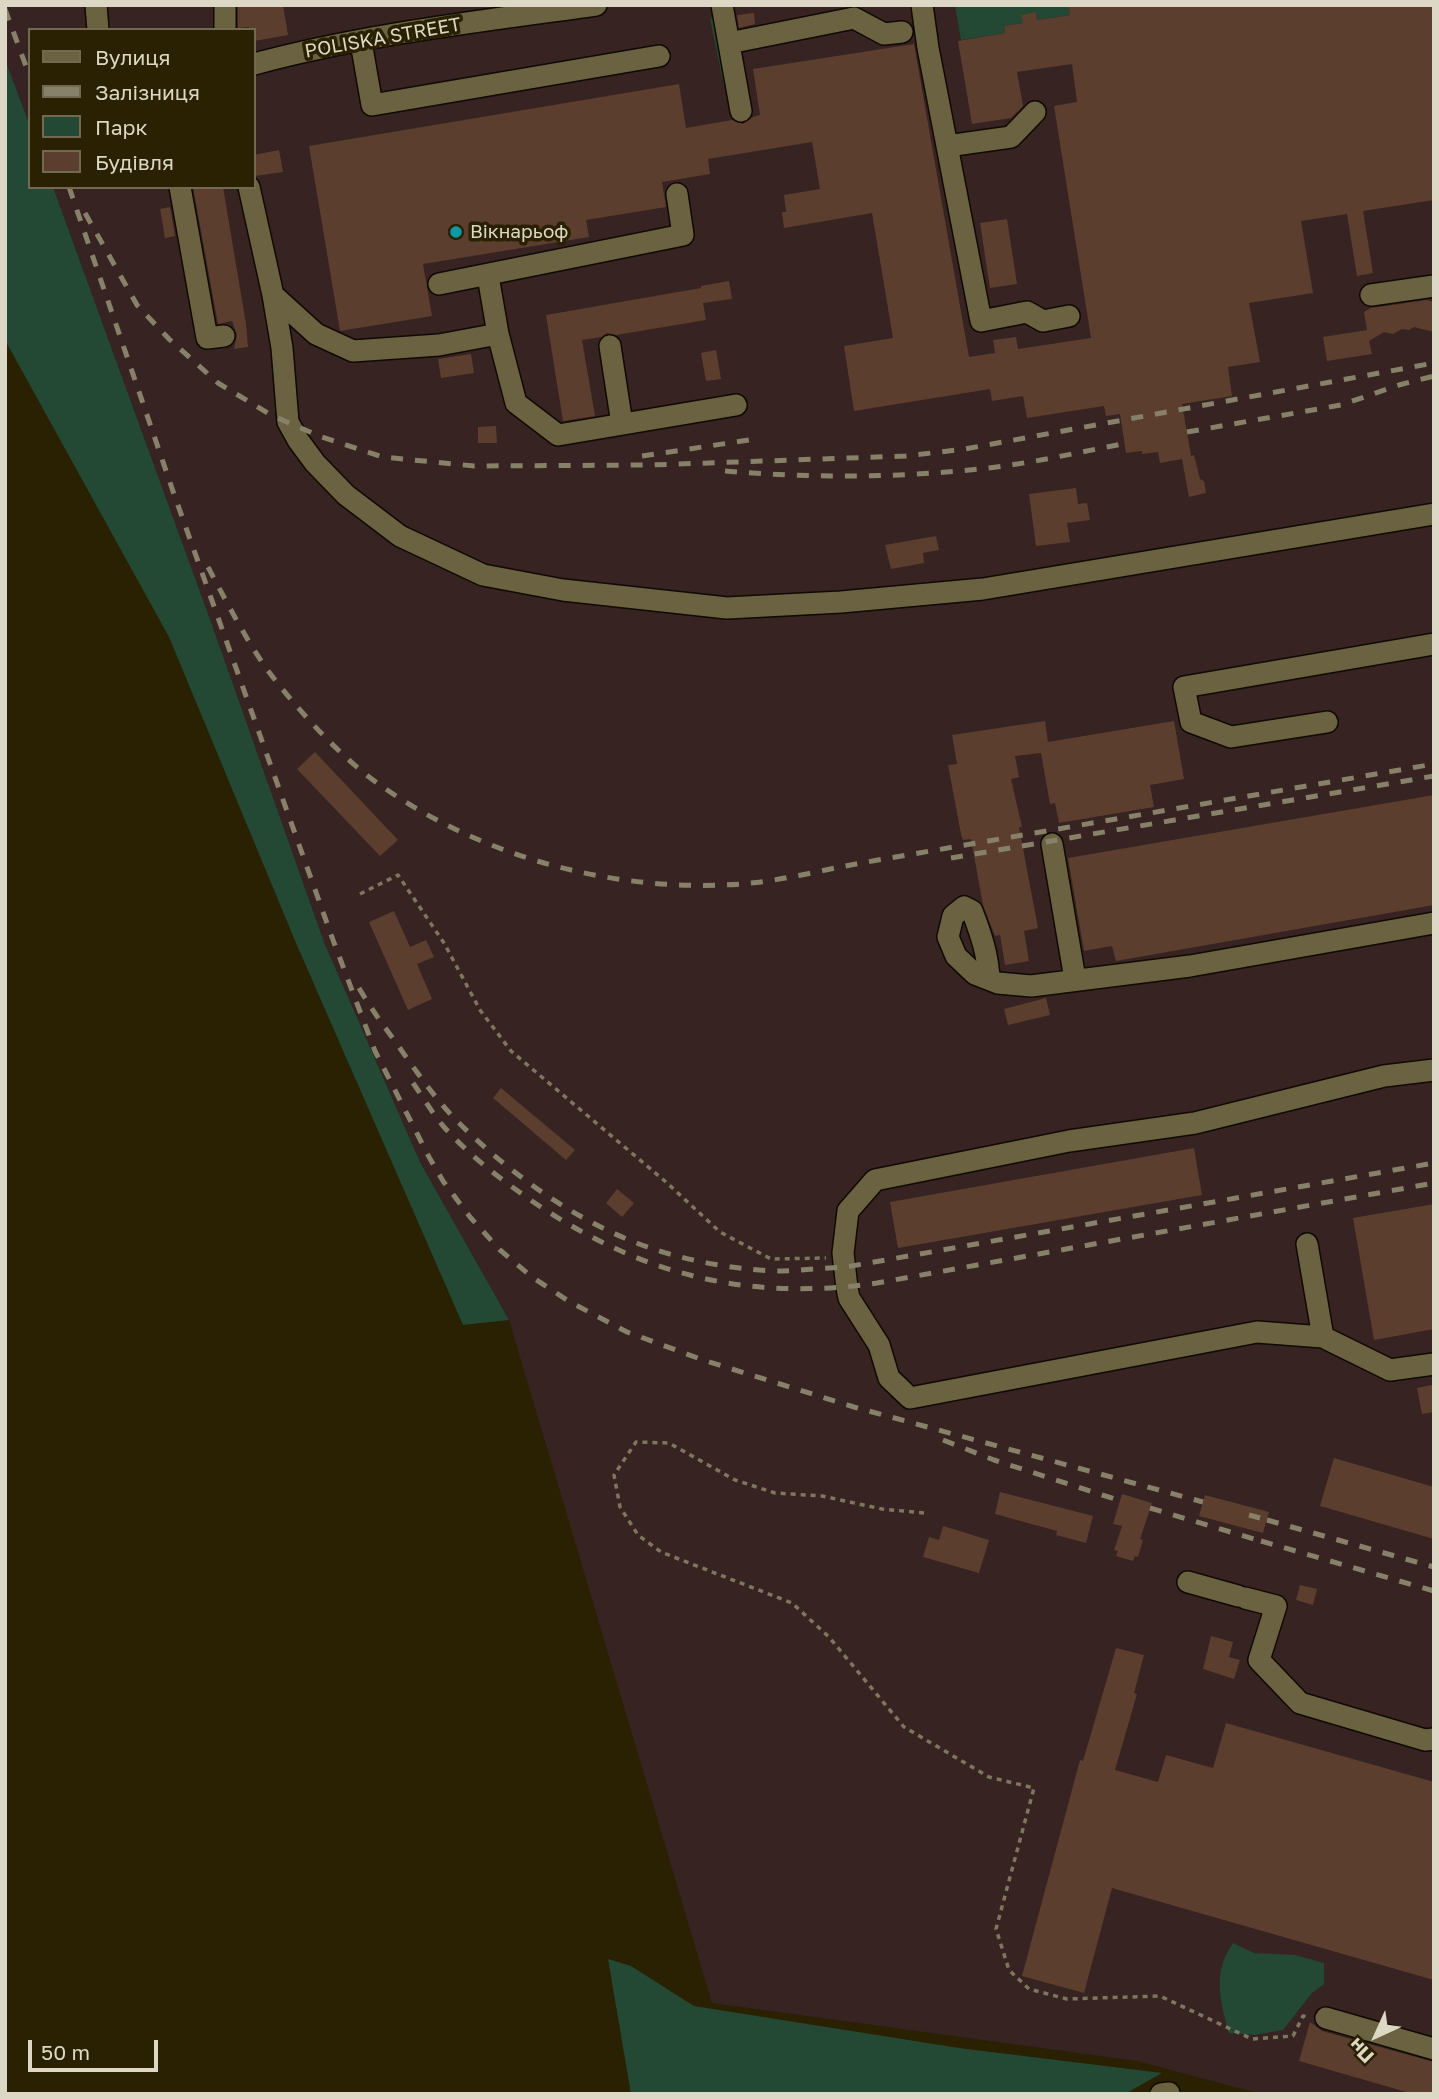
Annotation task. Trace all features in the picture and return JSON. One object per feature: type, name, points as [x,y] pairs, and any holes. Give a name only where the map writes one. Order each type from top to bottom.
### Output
[{"type":"street","points":[[96,5],[99,28]]},
{"type":"street","points":[[225,5],[225,28]]},
{"type":"street","name":"POLISKA STREET","points":[[256,63],[361,41],[596,5]]},
{"type":"street","points":[[722,5],[741,111]]},
{"type":"street","points":[[922,5],[981,321],[1027,312],[1044,321],[1069,316]]},
{"type":"street","points":[[729,43],[854,18],[884,34],[902,32]]},
{"type":"street","points":[[361,41],[372,104],[659,55]]},
{"type":"street","points":[[947,146],[1011,137],[1035,112]]},
{"type":"street","points":[[180,189],[206,338],[224,336]]},
{"type":"street","points":[[250,189],[282,348],[288,422],[298,440],[314,463],[346,495],[400,536],[483,575],[563,590],[727,608],[841,602],[983,589],[1434,514]]},
{"type":"street","points":[[439,284],[683,236],[677,194]]},
{"type":"street","points":[[488,276],[498,334],[516,403],[558,435],[736,405]]},
{"type":"street","points":[[1371,295],[1434,286]]},
{"type":"street","points":[[273,295],[316,334],[353,351],[439,345],[498,334]]},
{"type":"street","points":[[610,346],[622,424]]},
{"type":"street","points":[[1327,722],[1231,737],[1191,722],[1184,687],[1434,645]]},
{"type":"street","points":[[1052,844],[1075,979]]},
{"type":"street","points":[[989,979],[998,983],[1031,986],[1190,966],[1434,923]]},
{"type":"street","points":[[1434,1070],[1384,1076],[1195,1123],[1069,1141],[876,1180],[848,1211],[843,1257],[849,1298],[879,1345],[888,1378],[910,1398],[1257,1332],[1323,1337],[1390,1370],[1434,1364]]},
{"type":"street","points":[[1307,1244],[1323,1337]]},
{"type":"street","points":[[1188,1582],[1276,1606],[1259,1660],[1300,1703],[1425,1740],[1434,1739]]},
{"type":"street","points":[[1326,2018],[1434,2049]]},
{"type":"street","points":[[1161,2094],[1169,2094]]},
{"type":"path","points":[[359,894],[398,875],[444,943],[481,1010],[511,1051],[666,1182],[720,1233],[771,1259],[843,1257]]},
{"type":"path","points":[[924,1513],[881,1509],[822,1496],[775,1493],[735,1480],[669,1443],[636,1442],[614,1475],[620,1507],[638,1535],[661,1552],[792,1603],[829,1637],[904,1727],[989,1777],[1034,1788],[996,1929],[1009,1970],[1030,1989],[1067,1999],[1160,1996],[1252,2039],[1293,2036],[1303,2016],[1326,2018]]},
{"type":"shaded area","points":[[5,5],[1434,5],[1434,2094],[1261,2094],[1137,2061],[712,2003],[509,1320],[420,1162],[324,942],[54,189],[256,189],[256,28],[28,28],[28,121],[5,59]]},
{"type":"green space","points":[[955,5],[1073,5],[1068,6],[1070,15],[1037,20],[1036,13],[1022,15],[1023,23],[1004,26],[1005,33],[961,40]]},
{"type":"green space","points":[[718,17],[732,84],[724,86],[710,19]]},
{"type":"green space","points":[[5,59],[28,121],[28,189],[54,189],[324,942],[420,1162],[509,1320],[463,1325],[296,943],[169,637],[5,340]]},
{"type":"green space","points":[[1233,1943],[1254,1953],[1295,1955],[1324,1963],[1324,1984],[1312,1993],[1283,2030],[1255,2035],[1229,2033],[1221,1998],[1220,1976],[1226,1954]]},
{"type":"green space","points":[[608,1959],[631,1966],[694,2006],[959,2048],[1162,2073],[1125,2094],[631,2094]]},
{"type":"building","points":[[238,5],[283,5],[288,35],[256,41],[256,28],[238,28]]},
{"type":"building","points":[[1068,5],[1434,5],[1434,200],[1363,211],[1373,273],[1357,276],[1347,214],[1301,221],[1313,293],[1249,303],[1260,362],[1228,367],[1232,396],[1182,404],[1191,456],[1194,455],[1206,493],[1189,497],[1182,459],[1160,463],[1158,452],[1126,453],[1120,414],[1106,416],[1104,406],[1027,418],[1023,396],[992,401],[990,389],[854,411],[844,346],[893,338],[872,213],[784,228],[784,195],[820,189],[812,142],[708,159],[710,174],[662,182],[666,207],[586,220],[589,237],[423,264],[432,316],[340,331],[309,146],[679,84],[686,128],[732,120],[743,124],[760,115],[753,69],[914,44],[969,357],[995,353],[993,340],[1016,337],[1018,349],[1091,338],[1054,106],[1077,102],[1072,64],[1017,72],[1023,106],[1011,118],[972,124],[958,41],[1005,33],[1004,26],[1023,23],[1021,15],[1036,12],[1037,20],[1070,15]]},
{"type":"building","points":[[754,13],[755,24],[739,28],[737,15]]},
{"type":"building","points":[[279,150],[283,172],[256,176],[256,155]]},
{"type":"building","points":[[193,189],[223,189],[248,347],[234,349],[237,335],[232,321],[218,324]]},
{"type":"building","points":[[170,207],[175,236],[165,238],[160,209]]},
{"type":"building","points":[[1007,219],[1017,284],[990,288],[980,223]]},
{"type":"building","points":[[729,281],[732,299],[703,303],[706,320],[616,335],[607,333],[601,337],[582,340],[595,416],[563,421],[546,315]]},
{"type":"building","points":[[1427,300],[1434,302],[1434,332],[1414,327],[1393,334],[1384,332],[1369,341],[1372,354],[1327,361],[1323,337],[1367,330],[1364,312],[1371,308]]},
{"type":"building","points":[[716,350],[721,379],[706,381],[701,353]]},
{"type":"building","points":[[471,354],[474,373],[441,378],[438,359]]},
{"type":"building","points":[[496,426],[497,443],[478,443],[478,427]]},
{"type":"building","points":[[1076,488],[1078,504],[1087,503],[1090,520],[1067,523],[1070,542],[1036,546],[1029,494]]},
{"type":"building","points":[[936,536],[939,550],[923,553],[924,563],[891,569],[885,545]]},
{"type":"building","points":[[1045,721],[1048,742],[1174,721],[1184,779],[1150,785],[1154,807],[1059,823],[1055,803],[1050,804],[1041,753],[1015,756],[1019,777],[1011,779],[1022,827],[1019,827],[1038,928],[1024,931],[1029,961],[1005,965],[1000,935],[995,936],[983,905],[971,839],[963,840],[961,834],[948,765],[957,764],[952,735]]},
{"type":"building","points":[[315,752],[398,840],[380,856],[297,769]]},
{"type":"building","points":[[1434,795],[1434,905],[1116,961],[1112,946],[1084,951],[1068,858]]},
{"type":"building","points":[[394,911],[410,947],[426,940],[434,957],[417,964],[432,999],[408,1010],[369,922]]},
{"type":"building","points":[[1046,998],[1050,1015],[1008,1025],[1004,1009]]},
{"type":"building","points":[[501,1088],[575,1150],[566,1160],[493,1098]]},
{"type":"building","points":[[1194,1148],[1202,1195],[898,1248],[890,1202]]},
{"type":"building","points":[[617,1189],[634,1203],[622,1217],[606,1203]]},
{"type":"building","points":[[1434,1204],[1434,1329],[1374,1340],[1353,1218]]},
{"type":"building","points":[[1432,1385],[1434,1412],[1422,1414],[1417,1388]]},
{"type":"building","points":[[1334,1458],[1434,1487],[1434,1539],[1320,1506]]},
{"type":"building","points":[[1000,1492],[1093,1516],[1086,1543],[1056,1535],[1057,1531],[995,1514]]},
{"type":"building","points":[[1122,1494],[1152,1503],[1140,1539],[1143,1540],[1138,1557],[1135,1556],[1133,1561],[1116,1556],[1118,1551],[1114,1550],[1122,1526],[1113,1524]]},
{"type":"building","points":[[1205,1495],[1269,1512],[1263,1533],[1199,1516]]},
{"type":"building","points":[[943,1526],[989,1540],[979,1573],[923,1557],[929,1537],[939,1540]]},
{"type":"building","points":[[1300,1585],[1317,1589],[1313,1605],[1296,1600]]},
{"type":"building","points":[[1211,1636],[1233,1642],[1229,1657],[1240,1660],[1234,1679],[1203,1669]]},
{"type":"building","points":[[1116,1648],[1144,1655],[1134,1693],[1137,1694],[1115,1770],[1158,1782],[1166,1755],[1213,1768],[1226,1723],[1434,1782],[1434,1980],[1112,1888],[1084,1993],[1022,1976],[1080,1760],[1083,1761]]},
{"type":"building","points":[[1310,2022],[1322,2031],[1434,2062],[1434,2094],[1413,2094],[1299,2061]]},
{"type":"railway","points":[[5,9],[28,72]]},
{"type":"railway","points":[[70,189],[175,497],[375,1051],[429,1157],[470,1217],[500,1250],[532,1277],[570,1302],[627,1332],[703,1360],[854,1407],[1203,1502]]},
{"type":"railway","points":[[85,213],[137,305],[169,339],[218,383],[271,415],[319,436],[383,457],[474,466],[651,465],[906,456],[965,449],[1434,363]]},
{"type":"railway","points":[[1187,432],[1341,405],[1434,376]]},
{"type":"railway","points":[[642,456],[756,439]]},
{"type":"railway","points":[[725,471],[852,476],[948,472],[1016,464],[1122,444]]},
{"type":"railway","points":[[208,567],[266,668],[319,731],[365,774],[420,811],[462,833],[507,851],[599,876],[646,883],[756,883],[1434,764]]},
{"type":"railway","points":[[951,858],[1434,776]]},
{"type":"railway","points":[[359,988],[415,1070],[445,1108],[522,1178],[600,1227],[656,1250],[719,1265],[782,1271],[846,1267],[1434,1163]]},
{"type":"railway","points":[[413,1083],[444,1127],[474,1156],[529,1199],[570,1225],[652,1264],[738,1285],[829,1288],[877,1283],[1434,1183]]},
{"type":"railway","points":[[943,1440],[994,1460],[1121,1501]]},
{"type":"railway","points":[[1150,1508],[1254,1539]]},
{"type":"railway","points":[[1249,1515],[1260,1518]]},
{"type":"railway","points":[[1267,1520],[1434,1567]]},
{"type":"railway","points":[[1261,1541],[1434,1591]]},
{"type":"place","name":"Вікнарьоф","points":[[456,232]]}]
